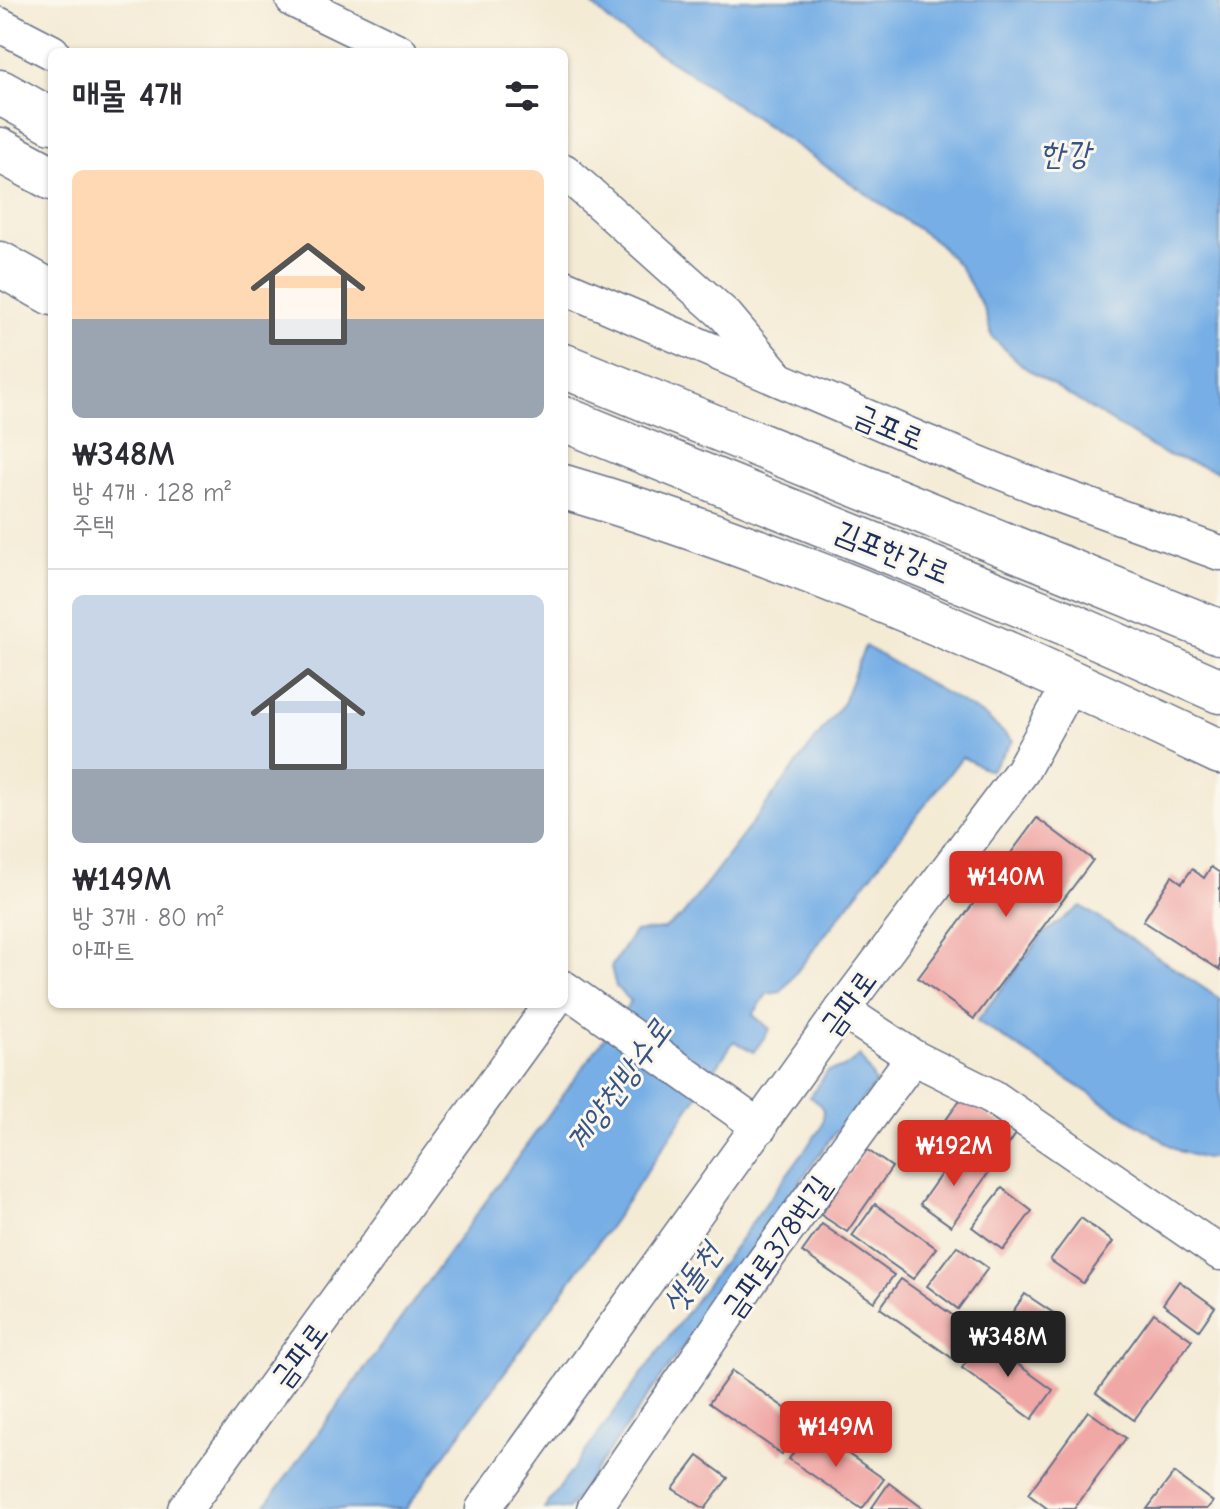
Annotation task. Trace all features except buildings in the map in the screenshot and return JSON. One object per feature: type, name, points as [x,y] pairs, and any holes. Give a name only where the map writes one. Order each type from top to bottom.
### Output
[{"type":"main road","points":[[0,92],[48,119]]},
{"type":"main road","points":[[0,150],[48,176]]},
{"type":"main road","points":[[0,264],[48,291]]},
{"type":"main road","name":"김포한강로","points":[[568,368],[1220,632]]},
{"type":"main road","name":"김포한강로","points":[[568,421],[1066,623],[1220,691]]},
{"type":"main road","points":[[568,488],[737,545],[1071,682],[1220,752]]},
{"type":"street","points":[[293,0],[392,48]]},
{"type":"street","points":[[0,25],[48,50]]},
{"type":"street","points":[[568,175],[726,316],[781,381]]},
{"type":"street","name":"금포로","points":[[568,289],[1048,491],[1220,553]]},
{"type":"street","name":"금파로","points":[[483,1509],[751,1121],[842,1010],[1022,771],[1071,682]]},
{"type":"street","points":[[568,991],[751,1121]]},
{"type":"street","name":"금파로","points":[[185,1509],[549,1008]]},
{"type":"street","points":[[842,1010],[913,1057],[993,1097],[1220,1253]]},
{"type":"street","name":"금파로378번길","points":[[594,1509],[760,1267],[913,1057]]},
{"type":"water","name":"한강","points":[[587,0],[1220,0],[1220,472],[1162,453],[1024,367],[992,337],[984,309],[960,267],[938,243],[693,75],[616,27]]},
{"type":"water","name":"계양천방수로","points":[[865,646],[986,717],[1013,741],[990,771],[962,757],[781,992],[767,994],[753,1015],[770,1029],[754,1052],[734,1041],[615,1219],[406,1509],[263,1509],[631,1001],[616,987],[611,967],[634,932],[664,929],[682,916],[843,703]]},
{"type":"water","points":[[1081,906],[1220,999],[1220,1156],[1205,1159],[1179,1151],[977,1021],[1043,934]]},
{"type":"water","points":[[860,1056],[876,1083],[831,1138],[568,1509],[544,1509],[820,1129],[823,1110],[810,1097],[828,1071],[845,1067]]},
{"type":"water label","name":"샛돌천","points":[[691,1278]]}]
